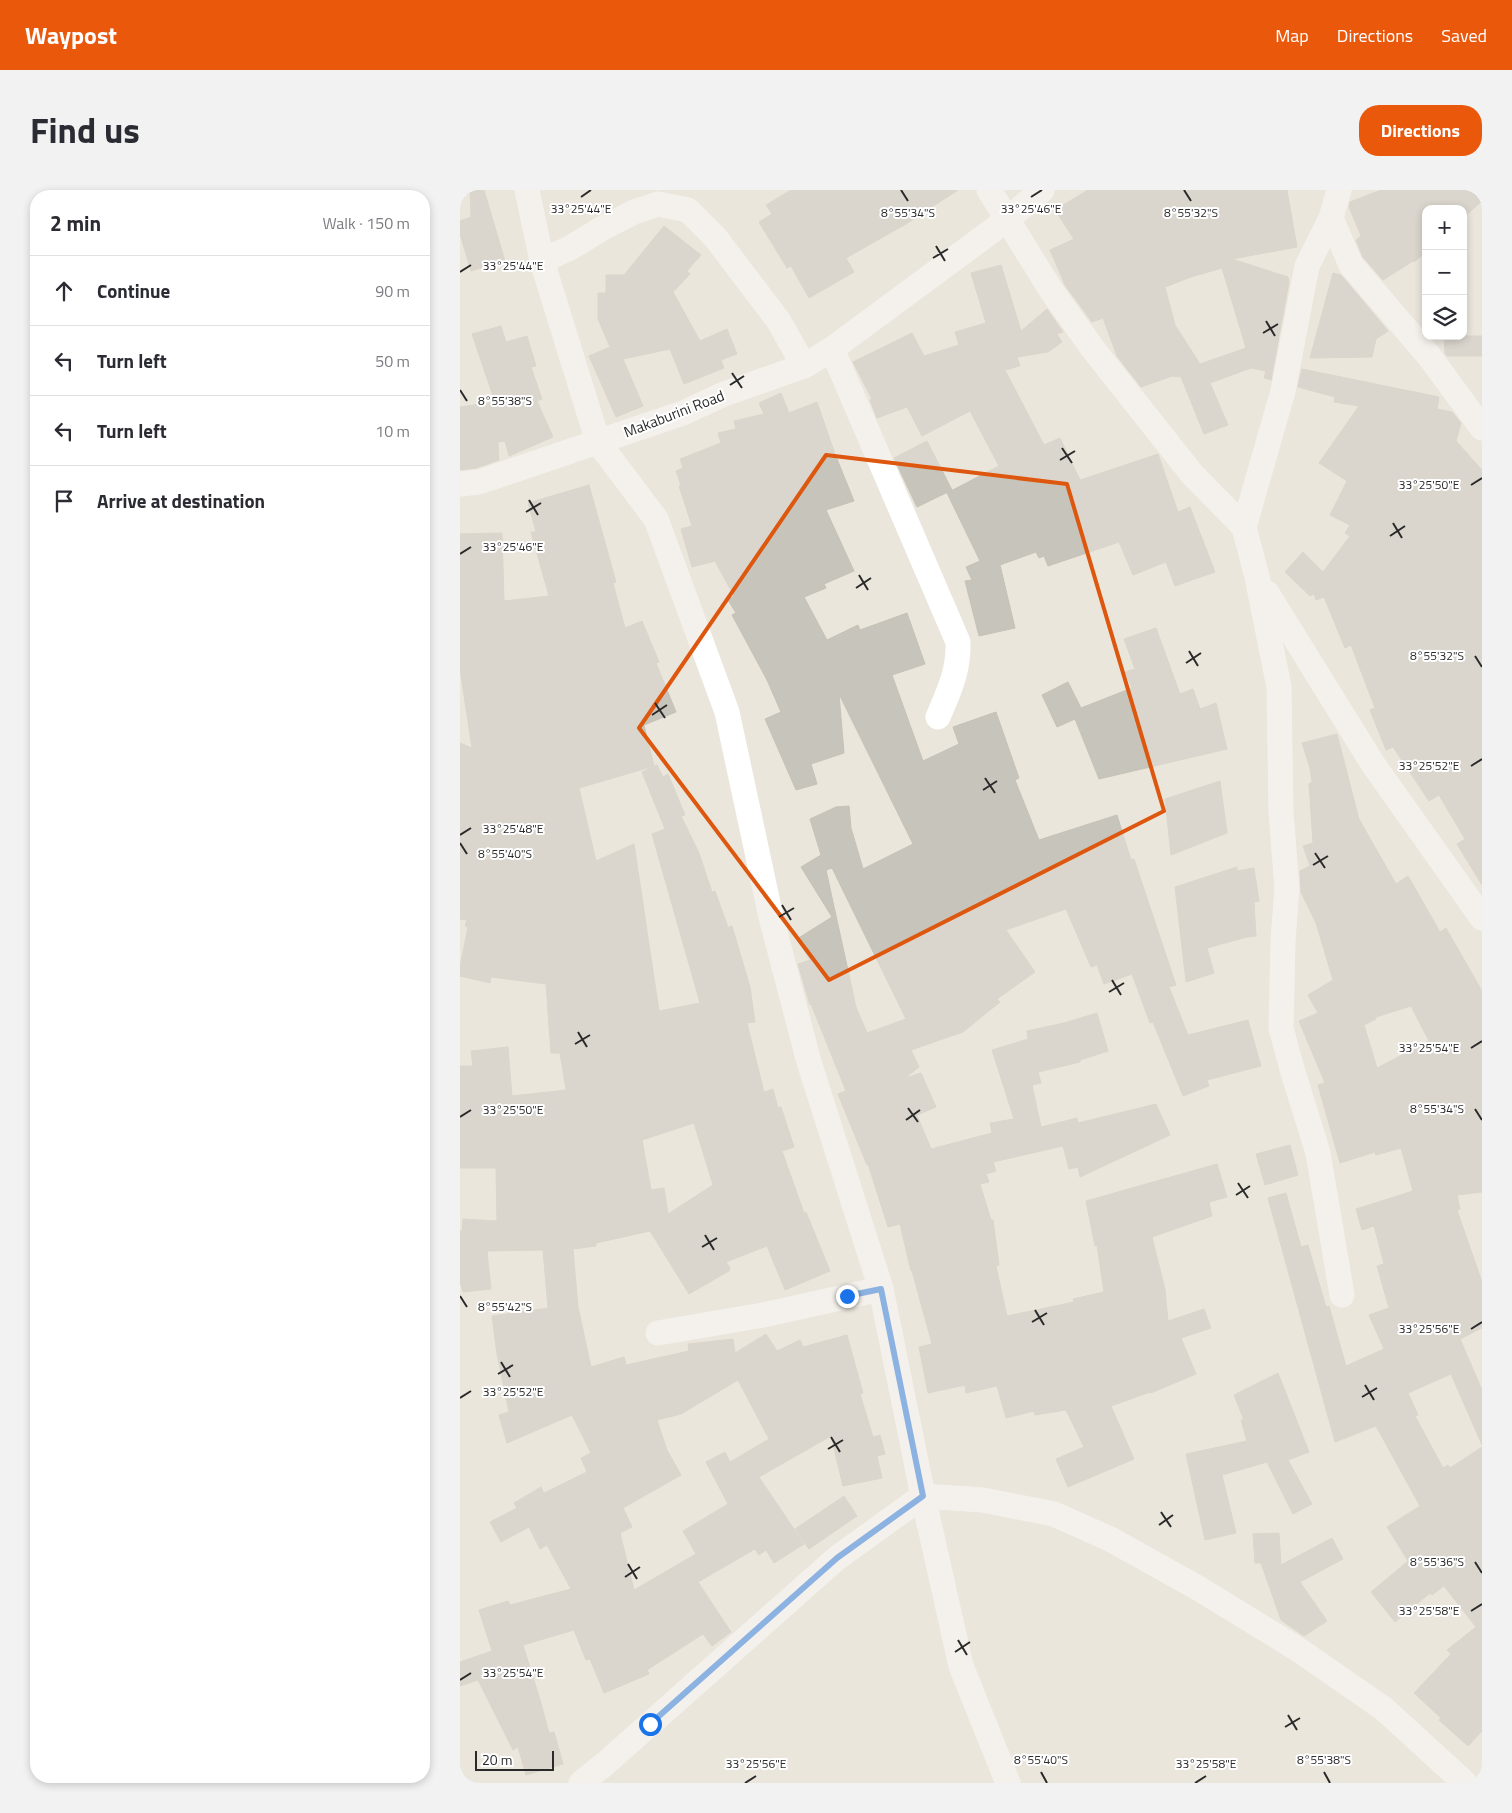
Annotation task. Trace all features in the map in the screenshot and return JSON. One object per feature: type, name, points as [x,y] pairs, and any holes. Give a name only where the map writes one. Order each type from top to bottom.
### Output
[{"type":"street","points":[[527,190],[542,261],[598,442],[656,519],[727,712],[771,917],[807,1052],[881,1289],[923,1496],[961,1666],[1008,1783]]},
{"type":"street","points":[[989,190],[1051,290],[1099,356],[1192,474],[1244,527],[1257,577],[1279,687],[1281,812],[1287,889],[1282,940],[1281,1028],[1318,1153],[1342,1296]]},
{"type":"street","name":"Makaburini Road","points":[[460,484],[479,482],[683,413],[724,394],[804,366],[832,350],[1008,219],[1042,190]]},
{"type":"street","points":[[1244,527],[1283,390],[1307,266],[1331,218],[1339,190]]},
{"type":"street","points":[[542,261],[570,248],[634,212],[658,204],[688,210],[714,237],[778,320],[804,366]]},
{"type":"street","points":[[1331,218],[1351,265],[1429,356],[1482,428]]},
{"type":"street","points":[[832,350],[958,642],[959,661],[938,717]]},
{"type":"street","points":[[1257,577],[1373,764],[1482,918]]},
{"type":"street","points":[[658,1333],[763,1315],[881,1289]]},
{"type":"street","points":[[581,1783],[837,1558],[923,1496],[983,1500],[1054,1514],[1110,1539],[1198,1588],[1300,1650],[1384,1709],[1465,1783]]},
{"type":"highlighted area","points":[[826,455],[1067,484],[1164,811],[829,980],[639,728]]},
{"type":"building","points":[[470,190],[484,190],[505,261],[471,271],[460,234],[460,221],[471,217]]},
{"type":"building","points":[[791,190],[958,190],[906,224],[846,258],[854,272],[809,298],[791,266],[787,268],[759,222],[772,214],[766,205]]},
{"type":"building","points":[[1088,190],[1287,190],[1297,247],[1232,259],[1288,277],[1289,282],[1271,380],[1264,378],[1266,371],[1251,368],[1210,383],[1228,425],[1204,434],[1181,377],[1172,376],[1141,387],[1117,356],[1103,318],[1092,322],[1065,285],[1050,250],[1074,239],[1055,210]],"holes":[[[1222,268],[1246,348],[1200,364],[1175,325],[1165,287]]]},
{"type":"building","points":[[1381,190],[1482,190],[1482,201],[1467,214],[1467,205],[1422,205],[1422,255],[1383,280],[1363,257],[1356,240],[1361,236],[1349,207],[1350,202]]},
{"type":"building","points":[[664,226],[701,255],[687,271],[690,274],[673,292],[700,341],[727,329],[737,354],[721,360],[724,368],[684,384],[670,349],[623,359],[643,406],[616,417],[589,356],[610,347],[598,319],[598,293],[606,293],[606,275],[624,275]]},
{"type":"building","points":[[1001,265],[1021,331],[1047,309],[1063,332],[1057,334],[1062,342],[1048,352],[1017,357],[1020,366],[1005,370],[1044,445],[1060,438],[1080,480],[1158,454],[1178,512],[1190,507],[1215,572],[1175,586],[1166,562],[1133,575],[1119,542],[1048,566],[1044,556],[1039,558],[1036,552],[1000,565],[1015,628],[979,636],[965,581],[972,580],[966,567],[980,561],[947,493],[999,466],[970,411],[922,436],[907,407],[877,418],[870,400],[872,399],[853,362],[912,333],[924,356],[959,345],[955,332],[986,323],[971,273]]},
{"type":"building","points":[[1333,273],[1341,275],[1388,331],[1376,339],[1372,357],[1310,358]]},
{"type":"building","points":[[501,326],[506,342],[527,336],[536,366],[531,367],[542,399],[537,401],[553,437],[509,456],[505,441],[498,442],[499,460],[476,468],[460,470],[460,407],[495,402],[472,334]]},
{"type":"building","points":[[1467,336],[1482,336],[1482,356],[1447,356],[1444,340],[1467,340]]},
{"type":"building","points":[[1302,369],[1439,397],[1437,409],[1452,412],[1461,423],[1456,441],[1482,470],[1482,885],[1457,844],[1465,839],[1439,795],[1429,801],[1393,747],[1386,750],[1370,710],[1375,708],[1351,645],[1345,648],[1324,597],[1316,600],[1314,594],[1310,596],[1285,572],[1303,552],[1323,572],[1350,536],[1345,533],[1350,525],[1330,515],[1347,481],[1319,463],[1359,406],[1334,402],[1335,397],[1298,387]]},
{"type":"building","points":[[781,393],[789,413],[817,402],[854,501],[826,510],[854,571],[824,584],[826,588],[804,597],[827,640],[858,625],[860,630],[907,613],[925,664],[892,675],[923,761],[959,744],[953,727],[996,712],[1019,778],[1015,780],[1039,840],[1117,815],[1131,860],[1134,859],[1176,985],[1169,987],[1188,1035],[1248,1020],[1261,1066],[1207,1080],[1209,1086],[1183,1096],[1153,1022],[1150,1023],[1132,974],[1104,984],[1097,965],[1091,967],[1066,909],[1006,930],[1035,972],[997,999],[1000,1002],[963,1032],[911,1050],[919,1067],[905,1078],[921,1073],[936,1107],[917,1115],[931,1149],[992,1133],[990,1123],[1014,1119],[992,1050],[1028,1039],[1027,1031],[1097,1013],[1108,1051],[1080,1060],[1080,1062],[1038,1072],[1041,1083],[1032,1085],[1041,1127],[1077,1118],[1078,1123],[1156,1104],[1170,1135],[1080,1177],[1078,1167],[1069,1169],[1063,1146],[993,1162],[996,1171],[986,1174],[989,1182],[980,1184],[991,1220],[993,1220],[999,1265],[996,1266],[1007,1316],[1074,1302],[1073,1299],[1104,1292],[1097,1245],[1095,1246],[1086,1201],[1217,1164],[1227,1197],[1209,1202],[1212,1216],[1152,1237],[1165,1289],[1168,1321],[1204,1309],[1211,1328],[1181,1338],[1196,1374],[1151,1393],[1111,1406],[1134,1459],[1068,1487],[1056,1459],[1084,1447],[1066,1410],[1035,1415],[1034,1411],[1006,1418],[997,1386],[966,1393],[965,1385],[928,1393],[919,1347],[932,1344],[900,1224],[888,1227],[868,1164],[838,1094],[846,1091],[810,1005],[798,964],[810,960],[797,939],[832,917],[801,867],[821,855],[810,819],[836,807],[849,806],[851,828],[863,869],[913,844],[839,694],[844,753],[811,764],[817,784],[796,790],[765,719],[781,712],[767,680],[732,615],[736,613],[728,600],[734,596],[715,561],[692,567],[681,529],[692,526],[676,471],[683,468],[680,459],[721,443],[718,433],[736,429],[734,421],[764,414],[759,403]],"holes":[[[832,868],[906,1019],[867,1033],[856,1007],[826,870]]]},
{"type":"building","points":[[927,441],[952,490],[917,507],[894,458]]},
{"type":"building","points":[[589,485],[616,582],[613,583],[625,628],[642,621],[659,662],[656,663],[676,712],[644,725],[654,766],[579,788],[596,861],[634,844],[659,1011],[700,1003],[652,834],[665,829],[642,772],[657,765],[663,777],[668,774],[685,815],[681,816],[699,853],[712,892],[715,891],[728,927],[732,926],[750,987],[755,1022],[747,1023],[764,1092],[773,1089],[778,1108],[781,1107],[794,1147],[782,1151],[804,1213],[806,1212],[830,1271],[785,1290],[767,1246],[726,1262],[730,1268],[729,1271],[689,1294],[650,1231],[596,1243],[596,1246],[573,1249],[578,1307],[591,1367],[624,1357],[626,1365],[689,1351],[688,1344],[733,1339],[735,1353],[766,1334],[777,1351],[800,1340],[803,1347],[847,1335],[863,1393],[860,1394],[873,1437],[880,1435],[885,1454],[877,1456],[882,1478],[843,1486],[831,1436],[759,1477],[804,1544],[774,1563],[766,1550],[759,1555],[755,1549],[698,1582],[731,1632],[712,1646],[703,1634],[647,1670],[649,1674],[604,1693],[590,1659],[586,1660],[574,1630],[523,1645],[549,1733],[554,1732],[563,1764],[526,1775],[518,1747],[513,1750],[478,1680],[460,1686],[460,1662],[492,1651],[479,1610],[508,1601],[510,1605],[571,1589],[547,1545],[540,1549],[529,1527],[501,1542],[490,1522],[517,1508],[514,1503],[541,1487],[544,1493],[587,1472],[581,1458],[591,1453],[572,1415],[507,1443],[499,1415],[509,1412],[497,1354],[492,1316],[548,1308],[543,1250],[487,1251],[491,1289],[463,1292],[460,1282],[460,1231],[462,1231],[463,1219],[497,1221],[496,1168],[460,1168],[460,1066],[473,1066],[471,1051],[508,1047],[512,1096],[566,1090],[560,1053],[551,1053],[546,984],[491,977],[490,983],[460,976],[468,927],[465,926],[467,920],[460,919],[460,743],[472,748],[460,669],[460,534],[502,533],[504,601],[549,596],[531,532],[536,532],[528,503]],"holes":[[[694,1123],[713,1185],[668,1214],[664,1188],[651,1190],[642,1140]],[[738,1380],[769,1439],[730,1462],[725,1452],[706,1462],[728,1504],[683,1531],[696,1554],[634,1590],[620,1533],[632,1527],[623,1508],[681,1475],[667,1450],[657,1420],[681,1414]]]},
{"type":"building","points":[[1156,628],[1180,694],[1193,689],[1200,709],[1216,703],[1227,749],[1099,779],[1075,719],[1057,727],[1042,695],[1068,682],[1081,708],[1132,688],[1125,672],[1135,669],[1124,639]]},
{"type":"building","points":[[1337,734],[1359,819],[1396,884],[1408,876],[1440,932],[1446,928],[1482,991],[1482,1192],[1457,1195],[1460,1209],[1457,1210],[1482,1282],[1482,1328],[1460,1339],[1482,1390],[1482,1445],[1451,1374],[1408,1393],[1418,1415],[1415,1416],[1443,1468],[1448,1465],[1450,1468],[1482,1447],[1482,1731],[1468,1746],[1439,1720],[1441,1718],[1414,1693],[1451,1654],[1447,1650],[1476,1627],[1444,1586],[1432,1595],[1430,1593],[1395,1622],[1371,1592],[1408,1561],[1387,1527],[1420,1506],[1376,1426],[1335,1442],[1268,1198],[1286,1193],[1301,1247],[1308,1245],[1326,1307],[1329,1306],[1346,1366],[1384,1349],[1369,1315],[1389,1308],[1377,1266],[1384,1264],[1374,1226],[1362,1230],[1356,1209],[1413,1191],[1401,1148],[1376,1155],[1375,1152],[1340,1163],[1318,1085],[1325,1083],[1299,1021],[1318,1013],[1308,995],[1333,980],[1316,923],[1301,892],[1300,871],[1310,866],[1303,846],[1313,843],[1309,784],[1312,782],[1310,768],[1302,743]],"holes":[[[1411,1006],[1429,1041],[1377,1068],[1364,1025],[1376,1019],[1376,1017]]]},
{"type":"building","points":[[1220,781],[1227,833],[1171,855],[1165,799]]},
{"type":"building","points":[[1237,867],[1237,871],[1254,868],[1259,901],[1254,902],[1256,936],[1207,948],[1214,973],[1186,982],[1175,887]]},
{"type":"building","points":[[1290,1145],[1298,1175],[1265,1185],[1256,1154]]},
{"type":"building","points":[[1278,1373],[1309,1452],[1288,1460],[1312,1504],[1293,1514],[1267,1462],[1222,1475],[1236,1533],[1205,1540],[1186,1454],[1247,1441],[1241,1420],[1244,1420],[1234,1395]]},
{"type":"building","points":[[844,1496],[857,1516],[809,1549],[795,1529]]},
{"type":"building","points":[[1279,1533],[1281,1565],[1332,1538],[1343,1559],[1300,1582],[1327,1621],[1304,1636],[1281,1620],[1261,1563],[1255,1563],[1253,1534]]},
{"type":"route","points":[[650,1724],[837,1558],[923,1496],[881,1289],[847,1296]]}]
